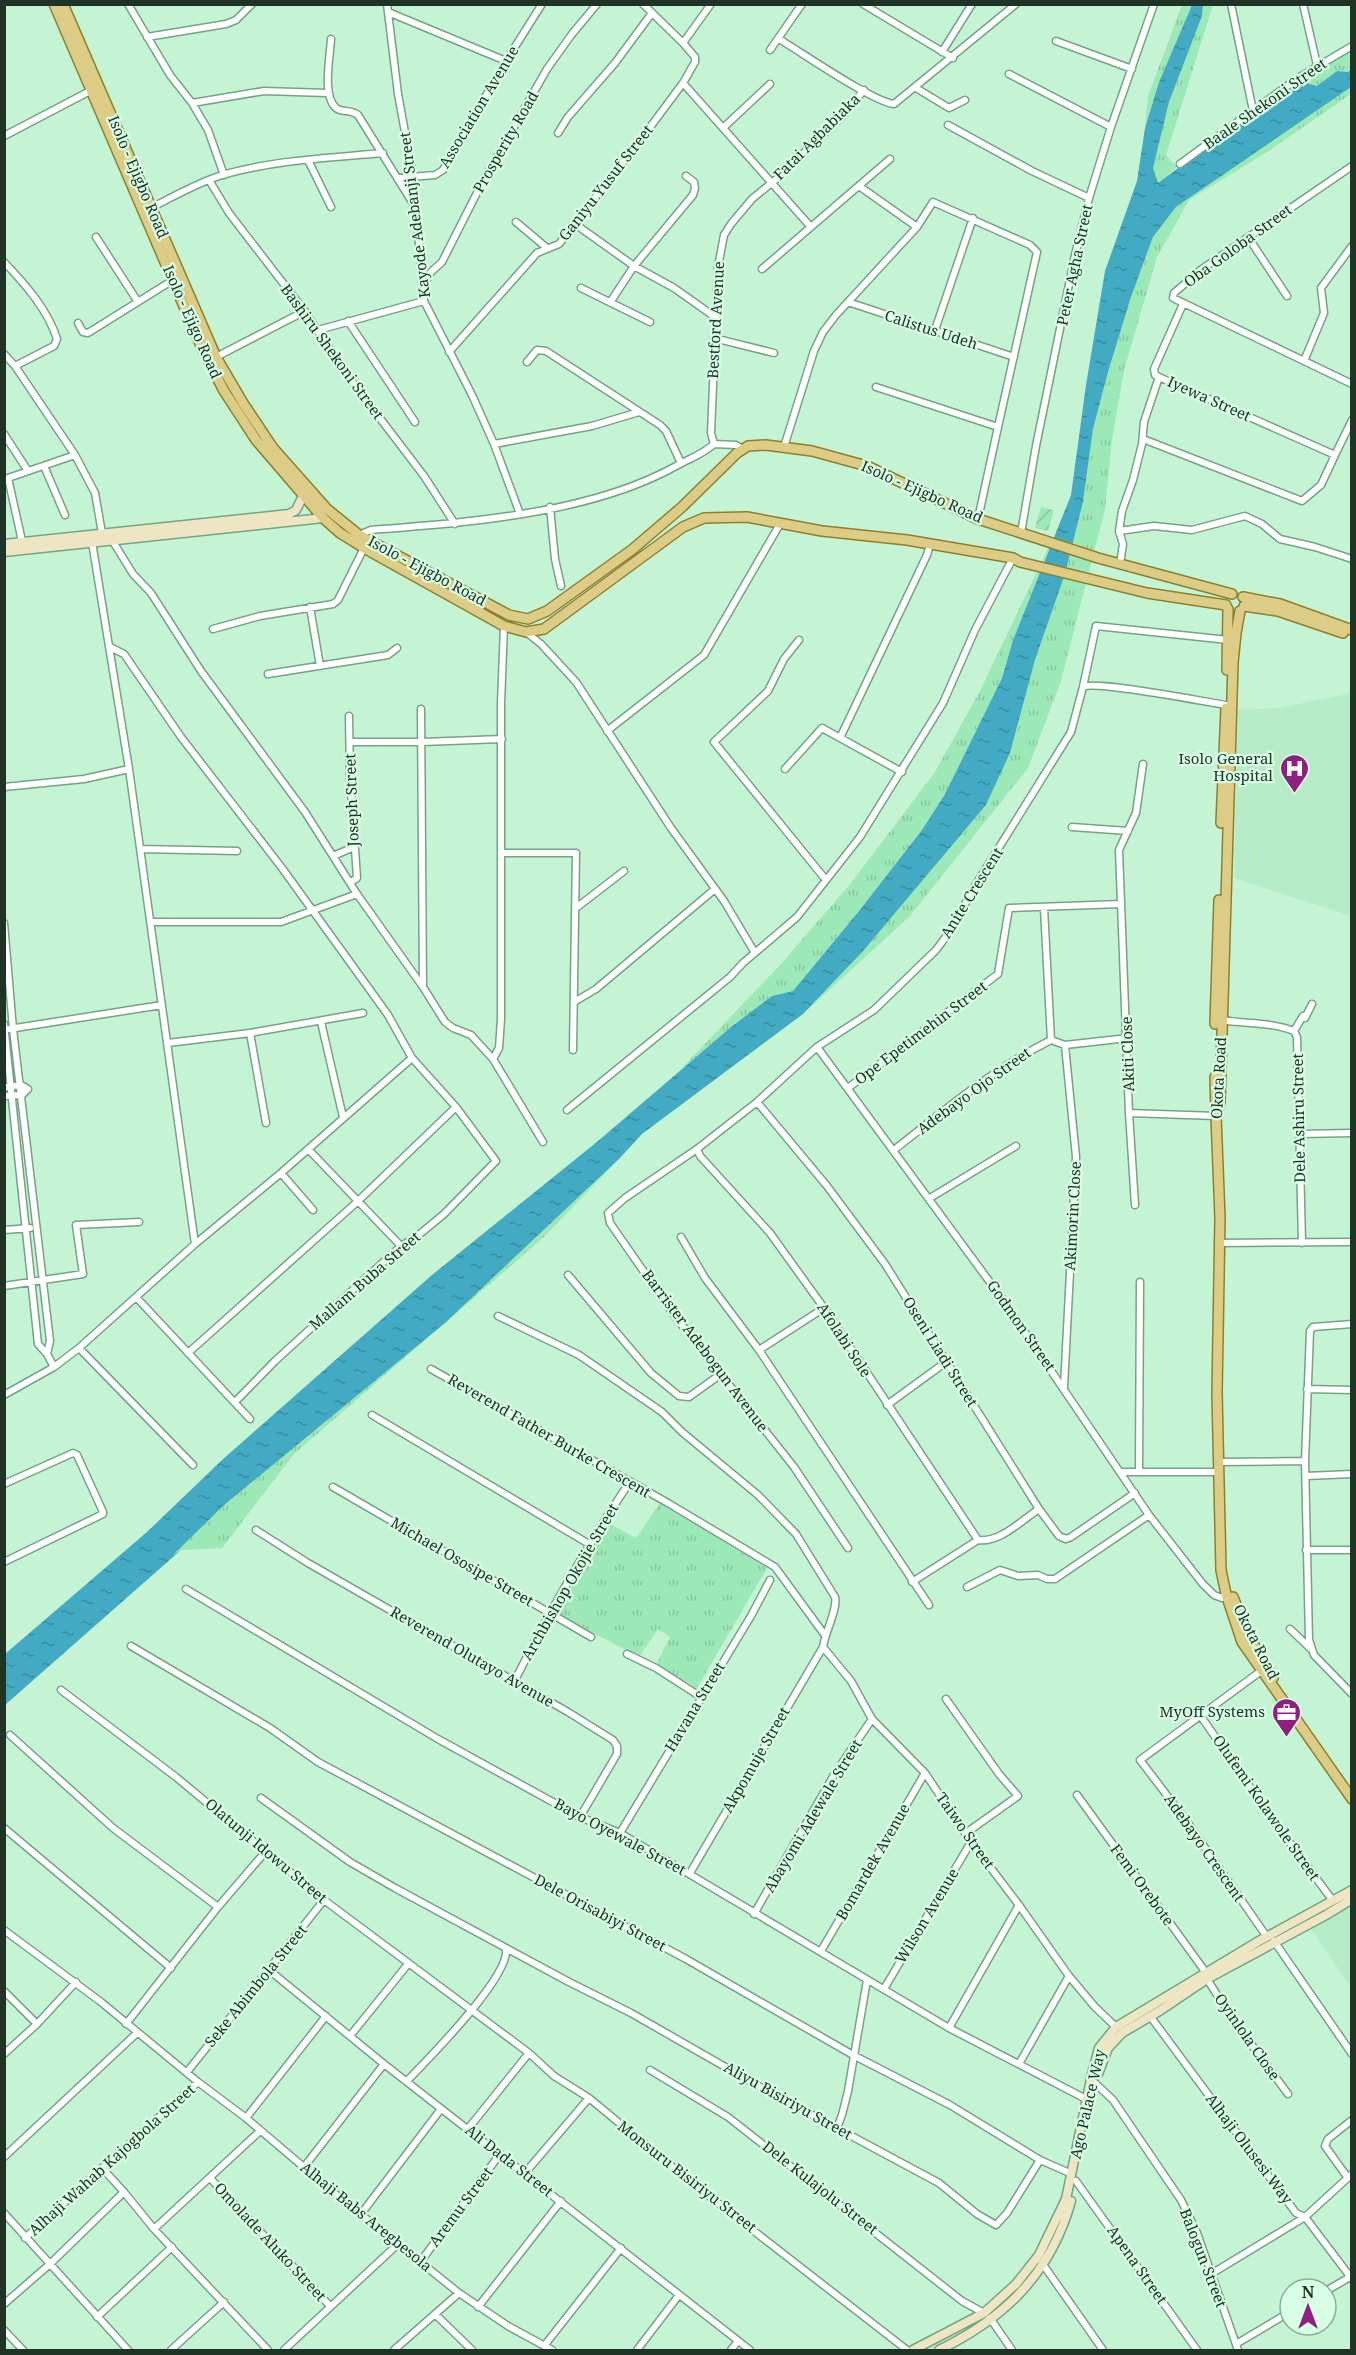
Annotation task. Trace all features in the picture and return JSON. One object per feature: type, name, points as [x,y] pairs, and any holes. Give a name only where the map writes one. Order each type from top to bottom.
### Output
[{"type":"main road","name":"Isolo - Ejigo Road","points":[[54,4],[201,346],[224,391],[258,443],[323,518]]},
{"type":"main road","name":"Isolo - Ejigbo Road","points":[[63,4],[216,357],[273,448],[327,509],[359,535],[509,615],[528,619],[547,612],[633,549],[742,449],[754,445],[784,447],[833,456],[867,466],[978,519],[1120,564]]},
{"type":"main road","points":[[4,544],[289,514],[296,510],[303,496]]},
{"type":"main road","points":[[674,513],[683,527]]},
{"type":"main road","points":[[526,632],[543,629],[550,625],[683,527],[704,518],[718,516],[747,518],[930,544],[1017,560],[1147,593],[1227,607],[1235,612],[1242,604],[1280,604],[1352,630]]},
{"type":"main road","name":"Isolo - Ejigbo Road","points":[[323,518],[340,533],[364,548],[504,626],[526,632]]},
{"type":"main road","points":[[4,552],[323,518]]},
{"type":"main road","points":[[1120,564],[1237,594],[1242,604]]},
{"type":"main road","points":[[1216,1116],[1214,1102],[1216,956],[1228,640],[1226,600],[1232,594]]},
{"type":"main road","points":[[1242,604],[1278,611],[1352,635]]},
{"type":"main road","name":"Okota Road","points":[[1242,604],[1233,663],[1220,1102],[1216,1116],[1220,1218],[1218,1467],[1221,1570],[1226,1594],[1242,1642],[1351,1795]]},
{"type":"main road","name":"Okota Road","points":[[1220,1545],[1228,1585],[1267,1670],[1351,1795]]},
{"type":"main road","name":"Ago Palace Way","points":[[939,2350],[954,2343],[987,2316],[1039,2255],[1060,2214],[1074,2178],[1086,2099],[1099,2048],[1116,2027],[1352,1890]]},
{"type":"main road","name":"Ago Palace Way","points":[[1271,1938],[1326,1915],[1352,1899]]},
{"type":"main road","name":"Ago Palace Way","points":[[913,2350],[1003,2311],[1020,2295],[1042,2263],[1064,2221],[1100,2064],[1114,2040],[1207,1976]]},
{"type":"street","points":[[128,4],[170,75],[192,103],[212,140],[224,175]]},
{"type":"street","points":[[147,37],[226,24],[236,20],[252,4]]},
{"type":"street","name":"Kayode Adebanji Street","points":[[387,4],[413,176],[424,301],[472,395],[494,444],[520,514]]},
{"type":"street","name":"Association Avenue","points":[[398,178],[435,175],[443,170],[542,4]]},
{"type":"street","name":"Prosperity Road","points":[[424,284],[431,272],[442,262],[483,181],[547,69],[597,4]]},
{"type":"street","points":[[643,4],[683,43],[711,4]]},
{"type":"street","points":[[770,50],[802,4]]},
{"type":"street","points":[[863,4],[953,58]]},
{"type":"street","points":[[942,52],[972,4]]},
{"type":"street","points":[[779,39],[888,104],[894,104],[953,58],[1016,4]]},
{"type":"street","name":"Peter Agha Street","points":[[1025,534],[1036,446],[1075,255],[1089,198],[1111,128],[1154,4]]},
{"type":"street","points":[[1231,4],[1253,111]]},
{"type":"street","points":[[1303,4],[1317,65]]},
{"type":"street","points":[[388,12],[506,61]]},
{"type":"street","points":[[558,133],[568,117],[615,63],[652,13]]},
{"type":"street","points":[[331,39],[327,93],[334,107],[340,110],[352,110],[358,115],[416,208]]},
{"type":"street","points":[[1056,41],[1132,69]]},
{"type":"street","name":"Ganiyu Yusuf Street","points":[[449,352],[537,253],[560,244],[683,83],[695,62],[695,57],[683,43]]},
{"type":"street","name":"Baale Shekoni Street","points":[[1180,164],[1317,65],[1352,46]]},
{"type":"street","points":[[1009,74],[1111,128]]},
{"type":"street","points":[[683,83],[810,226]]},
{"type":"street","points":[[723,128],[770,84]]},
{"type":"street","points":[[916,88],[949,108],[965,100]]},
{"type":"street","points":[[4,136],[92,90]]},
{"type":"street","name":"Fatai Agbabiaka","points":[[770,183],[845,113],[864,90]]},
{"type":"street","points":[[192,103],[264,91],[327,93]]},
{"type":"street","points":[[948,125],[1032,171],[1089,198]]},
{"type":"street","points":[[151,208],[224,175],[308,160],[383,153]]},
{"type":"street","points":[[762,269],[890,159]]},
{"type":"street","points":[[308,160],[331,207]]},
{"type":"street","name":"Oba Goloba Street","points":[[1352,166],[1202,269],[1174,293],[1173,298],[1352,384]]},
{"type":"street","points":[[611,301],[634,266],[693,195],[694,182],[686,176]]},
{"type":"street","name":"Bashiru Shekoni Street","points":[[209,180],[229,213],[305,311],[348,375],[424,476],[455,524]]},
{"type":"street","name":"Bestford Avenue","points":[[714,444],[711,433],[715,317],[718,267],[724,235],[752,199],[770,183]]},
{"type":"street","points":[[859,186],[917,227]]},
{"type":"street","points":[[784,447],[814,351],[824,332],[848,302],[917,227],[933,202],[1030,245],[1037,252],[978,519]]},
{"type":"street","points":[[935,330],[973,218]]},
{"type":"street","points":[[516,222],[547,248]]},
{"type":"street","points":[[575,224],[634,266],[674,288],[715,317]]},
{"type":"street","points":[[96,237],[138,302]]},
{"type":"street","points":[[1248,237],[1287,296]]},
{"type":"street","points":[[1304,361],[1324,313],[1321,288],[1352,246]]},
{"type":"street","points":[[4,262],[34,297],[57,339],[54,346],[15,366]]},
{"type":"street","points":[[78,322],[83,332],[88,333],[173,280]]},
{"type":"street","points":[[582,288],[651,322]]},
{"type":"street","points":[[318,330],[424,301]]},
{"type":"street","name":"Calistus Udeh","points":[[848,302],[1014,357]]},
{"type":"street","points":[[1159,377],[1155,375],[1154,369],[1183,304]]},
{"type":"street","points":[[216,357],[305,311]]},
{"type":"street","points":[[348,321],[415,422]]},
{"type":"street","points":[[714,338],[774,352]]},
{"type":"street","points":[[527,362],[537,350],[546,351],[666,431],[681,463]]},
{"type":"street","points":[[4,354],[15,366],[75,455],[95,494],[102,533]]},
{"type":"street","name":"Iyewa Street","points":[[1120,564],[1123,544],[1119,531],[1122,511],[1134,480],[1143,439],[1144,422],[1159,377],[1335,455]]},
{"type":"street","points":[[876,387],[999,427]]},
{"type":"street","points":[[494,444],[592,426],[639,412]]},
{"type":"street","points":[[1143,439],[1302,501],[1321,485],[1352,420]]},
{"type":"street","points":[[4,434],[28,471]]},
{"type":"street","points":[[359,535],[371,530],[455,524],[520,514],[631,488],[705,452],[714,444],[736,445],[742,449]]},
{"type":"street","points":[[22,541],[8,478],[75,455]]},
{"type":"street","points":[[44,466],[65,515]]},
{"type":"street","points":[[550,507],[555,559],[561,586]]},
{"type":"street","points":[[1119,531],[1154,526],[1192,530],[1245,516],[1262,524],[1280,539],[1315,547],[1352,560]]},
{"type":"street","points":[[606,731],[704,655],[780,524]]},
{"type":"street","points":[[112,540],[133,574],[151,593],[201,671],[305,812],[357,894],[445,1022],[471,1035],[493,1059],[543,1142]]},
{"type":"street","points":[[92,542],[129,769],[195,1244]]},
{"type":"street","points":[[840,738],[927,555],[930,544]]},
{"type":"street","points":[[213,629],[260,616],[333,604],[338,600],[364,548]]},
{"type":"street","points":[[567,1110],[730,977],[754,953],[797,917],[860,837],[902,772],[943,703],[975,630],[1017,560]]},
{"type":"street","points":[[310,608],[320,666]]},
{"type":"street","points":[[493,1059],[500,1039],[504,626]]},
{"type":"street","name":"Anite Crescent","points":[[697,1149],[757,1102],[817,1047],[874,1010],[936,950],[1071,732],[1096,626],[1228,640]]},
{"type":"street","points":[[526,632],[541,644],[576,682],[606,731],[724,901],[754,953]]},
{"type":"street","points":[[800,640],[784,659],[768,692],[714,742],[825,880]]},
{"type":"street","points":[[110,646],[124,654],[187,746],[282,868],[388,1015],[412,1058],[456,1107],[357,1202],[188,1353]]},
{"type":"street","points":[[268,674],[388,654],[397,648]]},
{"type":"street","points":[[1083,687],[1088,685],[1112,687],[1226,705]]},
{"type":"street","points":[[422,709],[423,987]]},
{"type":"street","name":"Joseph Street","points":[[350,716],[350,776],[357,878],[351,882]]},
{"type":"street","points":[[785,769],[822,728],[902,772]]},
{"type":"street","points":[[351,742],[502,739]]},
{"type":"street","name":"Akiti Close","points":[[1136,1205],[1129,1113],[1128,1038],[1119,850],[1136,813],[1143,765]]},
{"type":"street","points":[[4,788],[84,779],[129,769]]},
{"type":"street","points":[[1072,827],[1128,831]]},
{"type":"street","points":[[333,856],[354,847]]},
{"type":"street","points":[[140,849],[237,851]]},
{"type":"street","points":[[501,853],[576,853],[573,1050]]},
{"type":"street","points":[[576,908],[624,871]]},
{"type":"street","points":[[574,1002],[596,989],[715,889]]},
{"type":"street","points":[[151,922],[281,922],[357,894]]},
{"type":"street","points":[[1121,904],[1044,908],[1051,1040],[1065,1045],[1128,1038]]},
{"type":"street","name":"Ope Epetimehin Street","points":[[848,1088],[998,974],[1009,908],[1044,908]]},
{"type":"street","points":[[4,923],[13,1029],[50,1341],[48,1354]]},
{"type":"street","points":[[1294,1031],[1303,1016],[1305,1018],[1312,1004]]},
{"type":"street","points":[[5,1030],[162,1005]]},
{"type":"street","points":[[168,1043],[250,1033],[363,1013]]},
{"type":"street","name":"Dele Ashiru Street","points":[[1221,1020],[1280,1026],[1294,1031],[1297,1037],[1302,1243]]},
{"type":"street","points":[[321,1022],[343,1117]]},
{"type":"street","points":[[4,1024],[8,1087],[13,1096],[38,1344],[48,1354],[54,1367]]},
{"type":"street","points":[[250,1033],[266,1123]]},
{"type":"street","name":"Adebayo Ojo Street","points":[[894,1150],[985,1079],[1018,1057],[1051,1040]]},
{"type":"street","name":"Akimorin Close","points":[[1064,1387],[1076,1158],[1065,1045]]},
{"type":"street","name":"Godmon Street","points":[[817,1047],[930,1198],[1064,1387],[1149,1515],[1208,1589],[1214,1595],[1222,1598],[1226,1594]]},
{"type":"street","points":[[4,1395],[54,1367],[79,1348],[195,1244],[412,1058]]},
{"type":"street","points":[[8,1087],[21,1085]]},
{"type":"street","points":[[4,1096],[22,1095]]},
{"type":"street","name":"Oseni Liadi Street","points":[[757,1102],[827,1186],[885,1264],[1039,1509],[1059,1536],[1068,1539],[1135,1493]]},
{"type":"street","name":"Mallam Buba Street","points":[[235,1402],[401,1246],[415,1238],[444,1214],[496,1161],[456,1107]]},
{"type":"street","points":[[1129,1113],[1216,1116]]},
{"type":"street","points":[[1299,1134],[1352,1133]]},
{"type":"street","points":[[930,1198],[1016,1146]]},
{"type":"street","points":[[308,1149],[401,1246]]},
{"type":"street","name":"Afolabi Sole","points":[[697,1149],[700,1156],[728,1189],[770,1233],[824,1308],[978,1540]]},
{"type":"street","name":"Barrister Adebogun Avenue","points":[[697,1149],[614,1206],[608,1213],[608,1219],[674,1315],[794,1467],[848,1548]]},
{"type":"street","points":[[280,1173],[313,1210]]},
{"type":"street","points":[[4,1286],[83,1274],[76,1225],[139,1222]]},
{"type":"street","points":[[4,1230],[36,1227]]},
{"type":"street","points":[[681,1237],[705,1278],[759,1350],[929,1605]]},
{"type":"street","points":[[1218,1244],[1352,1242]]},
{"type":"street","points":[[568,1275],[651,1373],[679,1396],[689,1397],[721,1374]]},
{"type":"street","points":[[1139,1471],[1140,1282]]},
{"type":"street","points":[[136,1297],[250,1419]]},
{"type":"street","points":[[759,1350],[824,1308]]},
{"type":"street","points":[[498,1316],[579,1355],[642,1398],[662,1412],[682,1432],[758,1495],[796,1534],[835,1597],[837,1603],[824,1634],[823,1647]]},
{"type":"street","points":[[1311,1648],[1306,1550],[1305,1461],[1312,1327],[1352,1324]]},
{"type":"street","points":[[79,1348],[193,1465]]},
{"type":"street","points":[[887,1405],[946,1362]]},
{"type":"street","name":"Reverend Father Burke Crescent","points":[[431,1369],[540,1429],[775,1567],[824,1634]]},
{"type":"street","points":[[1307,1389],[1352,1390]]},
{"type":"street","points":[[372,1415],[589,1544]]},
{"type":"street","points":[[4,1484],[73,1453],[77,1455],[103,1512],[103,1515],[4,1563]]},
{"type":"street","points":[[1122,1472],[1305,1461]]},
{"type":"street","points":[[1306,1476],[1352,1474]]},
{"type":"street","name":"Archbishop Okojie Street","points":[[514,1682],[549,1612],[589,1544],[629,1483]]},
{"type":"street","name":"Michael Ososipe Street","points":[[333,1487],[591,1636]]},
{"type":"street","points":[[912,1582],[978,1540],[993,1539],[1039,1509]]},
{"type":"street","points":[[967,1587],[998,1570],[1018,1576],[1038,1575],[1051,1580],[1055,1579],[1149,1515]]},
{"type":"street","name":"Reverend Olutayo Avenue","points":[[256,1530],[308,1563],[613,1740],[617,1746],[615,1759],[580,1817]]},
{"type":"street","points":[[1306,1550],[1352,1550]]},
{"type":"street","name":"Havana Street","points":[[620,1833],[751,1616],[770,1580]]},
{"type":"street","name":"Bayo Oyewale Street","points":[[186,1589],[438,1739],[580,1817],[620,1833],[950,2028],[1086,2099]]},
{"type":"street","points":[[1290,1629],[1311,1648],[1352,1694]]},
{"type":"street","name":"Dele Orisabiyi Street","points":[[131,1646],[270,1728],[318,1762],[686,1959],[854,2055],[950,2105],[1074,2178]]},
{"type":"street","name":"Taiwo Street","points":[[823,1647],[851,1682],[872,1719],[925,1773],[971,1842],[1069,1976],[1095,2007],[1116,2027]]},
{"type":"street","name":"Akpomuje Street","points":[[690,1873],[823,1647]]},
{"type":"street","points":[[627,1654],[656,1668],[701,1697]]},
{"type":"street","points":[[1200,1715],[1261,1671]]},
{"type":"street","name":"Olatunji Idowu Street","points":[[62,1690],[176,1777],[324,1900],[471,2011]]},
{"type":"street","points":[[946,1699],[999,1774],[1018,1796],[966,1833]]},
{"type":"street","name":"Adebayo Crescent","points":[[1200,1715],[1140,1760],[1271,1938],[1352,2054]]},
{"type":"street","name":"Olufemi Kolawole Street","points":[[1200,1715],[1270,1816],[1333,1901]]},
{"type":"street","name":"Abayomi Adewale Street","points":[[754,1914],[834,1775],[872,1719]]},
{"type":"street","points":[[10,1735],[113,1828],[218,1907]]},
{"type":"street","name":"Bomardek Avenue","points":[[821,1951],[925,1773]]},
{"type":"street","name":"Femi Orebote","points":[[1077,1795],[1207,1976]]},
{"type":"street","name":"Aliyu Bisiriyu Street","points":[[261,1797],[350,1862],[506,1948],[631,2013],[939,2183],[977,2214],[996,2225],[1007,2213],[1040,2160]]},
{"type":"street","points":[[4,1828],[171,1968]]},
{"type":"street","name":"Wilson Avenue","points":[[884,1989],[971,1842]]},
{"type":"street","points":[[126,2024],[218,1907],[267,1851]]},
{"type":"street","name":"Seke Abimbola Street","points":[[187,2072],[324,1900]]},
{"type":"street","points":[[950,2028],[1019,1905]]},
{"type":"street","name":"Alhaji Babs Aregbesola","points":[[4,1930],[76,1982],[459,2293],[478,2307],[552,2350]]},
{"type":"street","points":[[407,2080],[471,2011],[501,1966],[507,1953],[506,1948]]},
{"type":"street","points":[[350,2036],[408,1964]]},
{"type":"street","name":"Ali Dada Street","points":[[269,1970],[467,2130],[750,2350]]},
{"type":"street","points":[[1019,2064],[1069,1976]]},
{"type":"street","name":"Oyinlola Close","points":[[1207,1976],[1231,2017],[1288,2094]]},
{"type":"street","points":[[837,2128],[844,2109],[867,1980]]},
{"type":"street","points":[[4,2054],[37,2025],[76,1982]]},
{"type":"street","points":[[4,1991],[37,2025]]},
{"type":"street","name":"Monsuru Bisiriyu Street","points":[[471,2011],[529,2054],[554,2076],[589,2098],[904,2349]]},
{"type":"street","points":[[246,2118],[326,2016]]},
{"type":"street","name":"Alhaji Olusesi Way","points":[[1150,2016],[1296,2213],[1305,2217],[1351,2278]]},
{"type":"street","points":[[4,2157],[137,2033]]},
{"type":"street","points":[[467,2130],[529,2054]]},
{"type":"street","points":[[304,2167],[384,2064]]},
{"type":"street","name":"Dele Kulajolu Street","points":[[650,2070],[728,2116],[947,2289],[987,2316]]},
{"type":"street","name":"Alhaji Wahab Kajogbola Street","points":[[25,2238],[198,2082]]},
{"type":"street","name":"Balogun Street","points":[[1095,2083],[1113,2100],[1181,2200],[1197,2233],[1237,2347]]},
{"type":"street","points":[[525,2173],[589,2098]]},
{"type":"street","points":[[361,2214],[441,2109]]},
{"type":"street","points":[[1211,2274],[1305,2217],[1350,2176],[1325,2146],[1328,2139],[1352,2120]]},
{"type":"street","points":[[154,2229],[260,2131]]},
{"type":"street","name":"Aremu Street","points":[[421,2261],[500,2154]]},
{"type":"street","points":[[102,2168],[154,2229],[268,2350]]},
{"type":"street","name":"Omolade Aluko Street","points":[[210,2178],[330,2306]]},
{"type":"street","name":"Apena Street","points":[[1074,2178],[1197,2350]]},
{"type":"street","points":[[4,2304],[50,2264],[124,2192]]},
{"type":"street","points":[[478,2307],[561,2201]]},
{"type":"street","points":[[4,2213],[128,2350]]},
{"type":"street","points":[[284,2350],[398,2244]]},
{"type":"street","points":[[97,2317],[172,2247]]},
{"type":"street","points":[[544,2346],[621,2248]]},
{"type":"street","points":[[1042,2263],[1103,2350]]},
{"type":"street","points":[[394,2350],[459,2293]]},
{"type":"street","points":[[636,2350],[679,2295]]},
{"type":"street","points":[[171,2350],[224,2302]]},
{"type":"street","points":[[435,2314],[472,2350]]},
{"type":"street","points":[[987,2316],[1012,2350]]},
{"type":"street","points":[[1237,2347],[1278,2320]]},
{"type":"street","points":[[4,2330],[23,2350]]},
{"type":"street","points":[[731,2350],[738,2341]]},
{"type":"shaded area","name":"Isolo General Hospital","points":[[1352,693],[1351,916],[1234,878],[1238,710],[1279,708]]},
{"type":"shaded area","points":[[1351,1885],[1351,1987],[1304,1919]]},
{"type":"green space","points":[[1182,5],[1192,5],[1159,82],[1145,128],[1148,96]]},
{"type":"green space","points":[[1203,5],[1213,5],[1166,155],[1177,167],[1157,184],[1153,168],[1169,102],[1202,16]]},
{"type":"green space","points":[[1351,43],[1351,69],[1348,72],[1337,71],[1317,86],[1296,80]]},
{"type":"green space","points":[[1351,85],[1351,94],[1267,152],[1189,200],[1157,257],[1124,370],[1112,440],[1105,509],[1061,681],[1028,768],[910,916],[803,1014],[864,950],[986,805],[1010,753],[1035,660],[1065,574],[1083,502],[1093,429],[1108,372],[1131,297],[1153,237],[1176,207]]},
{"type":"green space","points":[[1041,507],[1054,510],[1048,531],[1035,528]]},
{"type":"green space","points":[[1054,536],[1013,640],[1002,678],[945,794],[922,830],[793,991],[772,996],[680,1070],[781,964],[851,883],[935,772],[981,689]]},
{"type":"green space","points":[[619,1159],[544,1237],[446,1322]]},
{"type":"green space","points":[[443,1324],[294,1454],[222,1548],[181,1550],[168,1559],[223,1506]]},
{"type":"green space","points":[[660,1503],[767,1568],[697,1688],[656,1665],[670,1637],[658,1629],[639,1657],[567,1619],[558,1611],[608,1523],[636,1538]]},
{"type":"water","points":[[1192,5],[1203,5],[1202,16],[1169,102],[1153,168],[1158,183],[1296,80],[1317,86],[1337,71],[1348,72],[1351,69],[1351,87],[1176,207],[1153,237],[1131,297],[1093,429],[1083,502],[1065,574],[1035,660],[1010,753],[986,805],[864,950],[803,1014],[642,1134],[619,1159],[445,1323],[223,1506],[172,1556],[181,1550],[5,1705],[5,1654],[147,1532],[222,1460],[432,1275],[598,1141],[730,1028],[772,996],[793,991],[922,830],[945,794],[1002,678],[1013,640],[1071,495],[1105,271],[1137,181],[1145,128],[1159,82]]},
{"type":"place","name":"Isolo General Hospital","points":[[1294,794]]},
{"type":"place","name":"MyOff Systems","points":[[1286,1738]]}]
